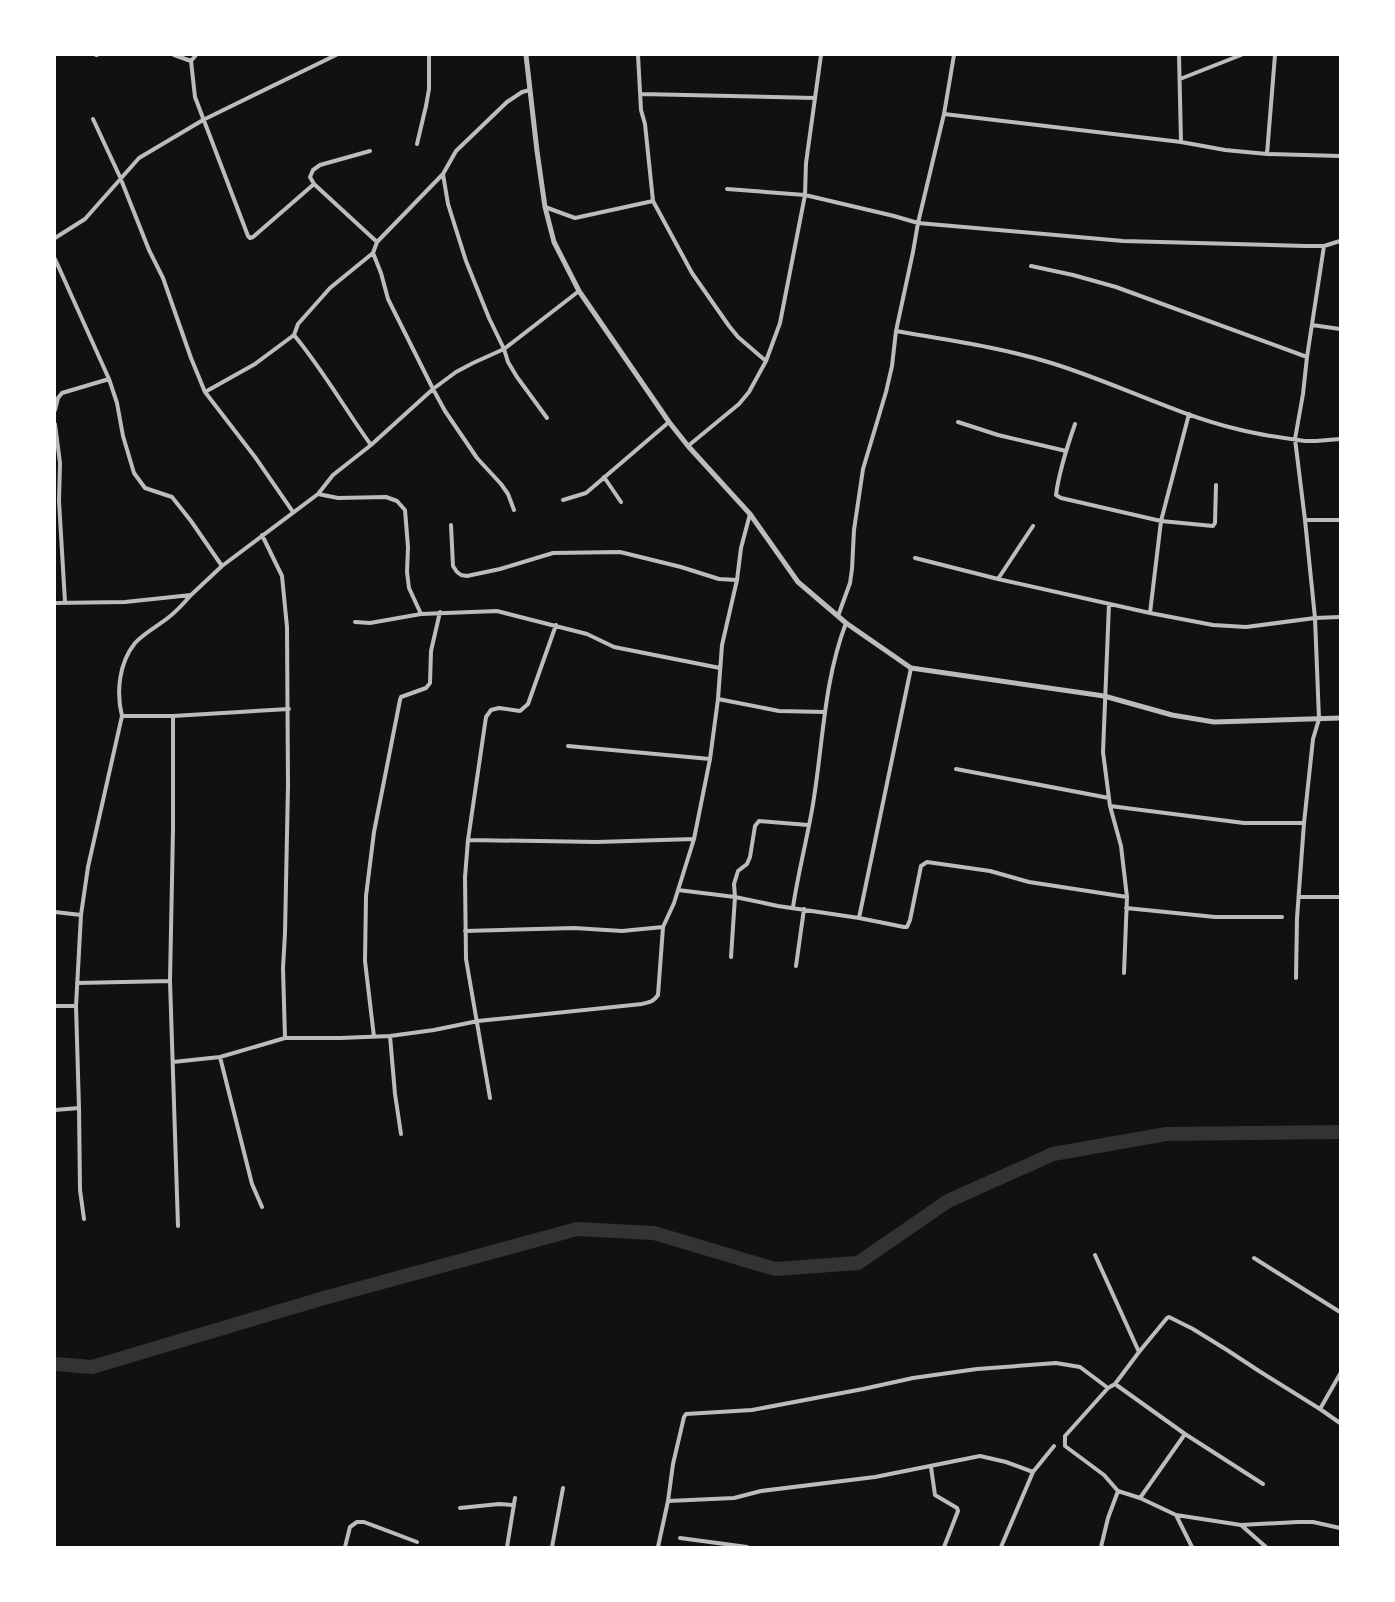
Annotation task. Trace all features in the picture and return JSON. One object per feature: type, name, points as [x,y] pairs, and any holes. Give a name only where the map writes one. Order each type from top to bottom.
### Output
[{"type":"street","points":[[174,55],[191,61]]},
{"type":"street","points":[[196,55],[191,61],[195,96],[248,236],[250,238],[254,237],[314,184]]},
{"type":"street","points":[[55,238],[85,219],[120,177],[139,158],[203,120],[336,55]]},
{"type":"street","points":[[417,144],[429,89],[429,55]]},
{"type":"street","points":[[526,55],[545,207],[554,242],[579,291],[669,422],[688,446],[750,514],[798,582],[846,623],[911,668],[1104,696],[1172,715],[1214,722],[1340,718]]},
{"type":"street","points":[[638,55],[653,201],[692,273],[729,326],[738,338],[766,361]]},
{"type":"street","points":[[688,446],[739,404],[749,392],[766,361],[780,324],[805,195],[806,163],[822,55]]},
{"type":"street","points":[[838,616],[850,583],[858,499],[864,469],[892,366],[896,331],[918,223],[944,114],[954,55]]},
{"type":"street","points":[[1179,55],[1181,142]]},
{"type":"street","points":[[1180,80],[1241,55]]},
{"type":"street","points":[[1267,154],[1275,55]]},
{"type":"street","points":[[205,392],[255,364],[294,335],[298,324],[330,288],[373,253],[377,242],[443,174],[456,152],[507,102],[522,92],[530,90]]},
{"type":"street","points":[[641,94],[815,98]]},
{"type":"street","points":[[944,114],[1181,142],[1225,150],[1267,154],[1340,156]]},
{"type":"street","points":[[93,119],[120,177],[162,278],[190,358],[205,392],[255,457],[293,512]]},
{"type":"street","points":[[370,152],[320,165],[313,170],[310,176],[314,184],[377,242]]},
{"type":"street","points":[[443,174],[448,204],[466,261],[489,318],[516,377],[547,418]]},
{"type":"street","points":[[727,189],[805,195],[918,223],[1123,242],[1324,246],[1340,241]]},
{"type":"street","points":[[545,207],[575,218],[653,201]]},
{"type":"street","points":[[1296,978],[1297,918],[1304,823],[1313,739],[1319,718],[1315,618],[1295,439],[1324,246]]},
{"type":"street","points":[[373,253],[388,299],[445,411],[476,458],[508,494],[514,510]]},
{"type":"street","points":[[55,259],[117,403],[123,436],[134,473],[145,488],[172,498],[191,521],[222,566]]},
{"type":"street","points":[[1031,266],[1116,287],[1307,357]]},
{"type":"street","points":[[84,1219],[80,1190],[80,1108],[76,1006],[81,915],[88,867],[122,716],[118,704],[118,692],[123,663],[136,642],[170,617],[222,566],[318,494],[333,476],[371,445],[433,389],[456,372],[504,349],[579,291]]},
{"type":"street","points":[[1312,325],[1340,330]]},
{"type":"street","points":[[896,331],[1014,352],[1047,361],[1084,373],[1188,414],[1238,430],[1316,441],[1340,439]]},
{"type":"street","points":[[294,335],[315,361],[371,445]]},
{"type":"street","points":[[55,410],[58,398],[62,393],[108,379]]},
{"type":"street","points":[[1150,613],[1161,522],[1188,414]]},
{"type":"street","points":[[563,500],[586,493],[669,422]]},
{"type":"street","points":[[958,422],[998,435],[1066,451]]},
{"type":"street","points":[[55,424],[60,463],[59,501],[65,602]]},
{"type":"street","points":[[1075,424],[1066,451],[1056,495],[1061,498],[1161,522],[1214,526],[1216,484]]},
{"type":"street","points":[[604,477],[622,502]]},
{"type":"street","points":[[318,494],[338,498],[386,497],[397,501],[405,510],[409,588],[421,614]]},
{"type":"street","points":[[173,1062],[220,1057],[285,1038],[390,1036],[478,1022],[652,1002],[658,995],[663,927],[678,890],[694,839],[710,760],[718,699],[722,645],[737,580],[741,548],[750,514]]},
{"type":"street","points":[[1305,520],[1340,520]]},
{"type":"street","points":[[451,525],[452,566],[461,575],[467,576],[500,569],[553,553],[620,552],[682,567],[719,579],[737,580]]},
{"type":"street","points":[[998,580],[1033,526]]},
{"type":"street","points":[[262,535],[282,576],[287,627],[286,675],[289,709],[283,968],[285,1038]]},
{"type":"street","points":[[916,558],[998,580],[1213,625],[1246,628],[1315,618],[1340,617]]},
{"type":"street","points":[[55,602],[125,602],[191,595]]},
{"type":"street","points":[[1109,604],[1103,752],[1110,806],[1121,846],[1127,897],[1124,973]]},
{"type":"street","points":[[355,622],[370,624],[440,612],[497,611],[587,634],[614,647],[720,668]]},
{"type":"street","points":[[374,1037],[364,962],[366,896],[374,832],[400,700],[401,697],[426,688],[430,683],[431,652],[440,612]]},
{"type":"street","points":[[793,907],[834,661],[846,623]]},
{"type":"street","points":[[490,1098],[466,959],[465,877],[468,840],[486,717],[491,710],[499,708],[520,711],[528,704],[556,625]]},
{"type":"street","points":[[859,918],[911,668]]},
{"type":"street","points":[[718,699],[779,711],[825,712]]},
{"type":"street","points":[[122,716],[173,716],[289,709]]},
{"type":"street","points":[[173,716],[170,981],[178,1226]]},
{"type":"street","points":[[568,746],[710,760]]},
{"type":"street","points":[[956,769],[1109,798]]},
{"type":"street","points":[[1110,806],[1244,823],[1304,823]]},
{"type":"street","points":[[731,957],[735,897],[734,884],[738,871],[747,864],[750,857],[755,826],[759,821],[808,825]]},
{"type":"street","points":[[468,840],[597,842],[694,839]]},
{"type":"street","points":[[678,890],[735,897],[859,918],[904,928],[907,927],[910,920],[921,866],[927,862],[990,871],[1029,882],[1127,897]]},
{"type":"street","points":[[1299,897],[1340,897]]},
{"type":"street","points":[[1126,908],[1214,917],[1282,917]]},
{"type":"street","points":[[796,966],[804,909]]},
{"type":"street","points":[[55,912],[81,915]]},
{"type":"street","points":[[465,931],[574,928],[622,931],[663,927]]},
{"type":"street","points":[[77,983],[170,981]]},
{"type":"street","points":[[55,1006],[76,1006]]},
{"type":"street","points":[[390,1036],[395,1094],[401,1134]]},
{"type":"street","points":[[220,1057],[252,1184],[262,1207]]},
{"type":"street","points":[[55,1110],[80,1108]]},
{"type":"street","points":[[1095,1255],[1139,1352]]},
{"type":"street","points":[[1254,1258],[1339,1309]]},
{"type":"street","points":[[1340,1423],[1227,1350],[1171,1317],[1167,1318],[1139,1352],[1116,1384],[1108,1388],[1065,1436],[1064,1441],[1065,1446],[1104,1475],[1118,1491],[1140,1498],[1176,1515],[1241,1525],[1313,1522],[1340,1528]]},
{"type":"street","points":[[658,1547],[668,1501],[673,1464],[686,1414],[752,1410],[913,1378],[977,1369],[1056,1363],[1080,1367],[1108,1388]]},
{"type":"street","points":[[1320,1409],[1340,1374]]},
{"type":"street","points":[[1116,1384],[1185,1434],[1263,1484]]},
{"type":"street","points":[[1140,1498],[1185,1434]]},
{"type":"street","points":[[1000,1547],[1033,1472],[1054,1446]]},
{"type":"street","points":[[668,1501],[734,1498],[761,1492],[875,1477],[931,1467],[952,1460],[980,1456],[1006,1462],[1033,1472]]},
{"type":"street","points":[[931,1467],[935,1495],[957,1508],[958,1511],[944,1547]]},
{"type":"street","points":[[552,1547],[564,1488]]},
{"type":"street","points":[[1101,1547],[1108,1518],[1118,1491]]},
{"type":"street","points":[[507,1547],[515,1498]]},
{"type":"street","points":[[460,1508],[487,1504],[514,1505]]},
{"type":"street","points":[[1176,1515],[1192,1547]]},
{"type":"street","points":[[345,1547],[350,1527],[357,1522],[364,1522],[417,1542]]},
{"type":"street","points":[[1241,1525],[1266,1547]]},
{"type":"street","points":[[680,1538],[747,1547]]},
{"type":"waterway","points":[[55,1364],[92,1367],[324,1298],[577,1229],[654,1233],[775,1269],[858,1263],[948,1201],[1053,1154],[1166,1134],[1340,1132]]}]
